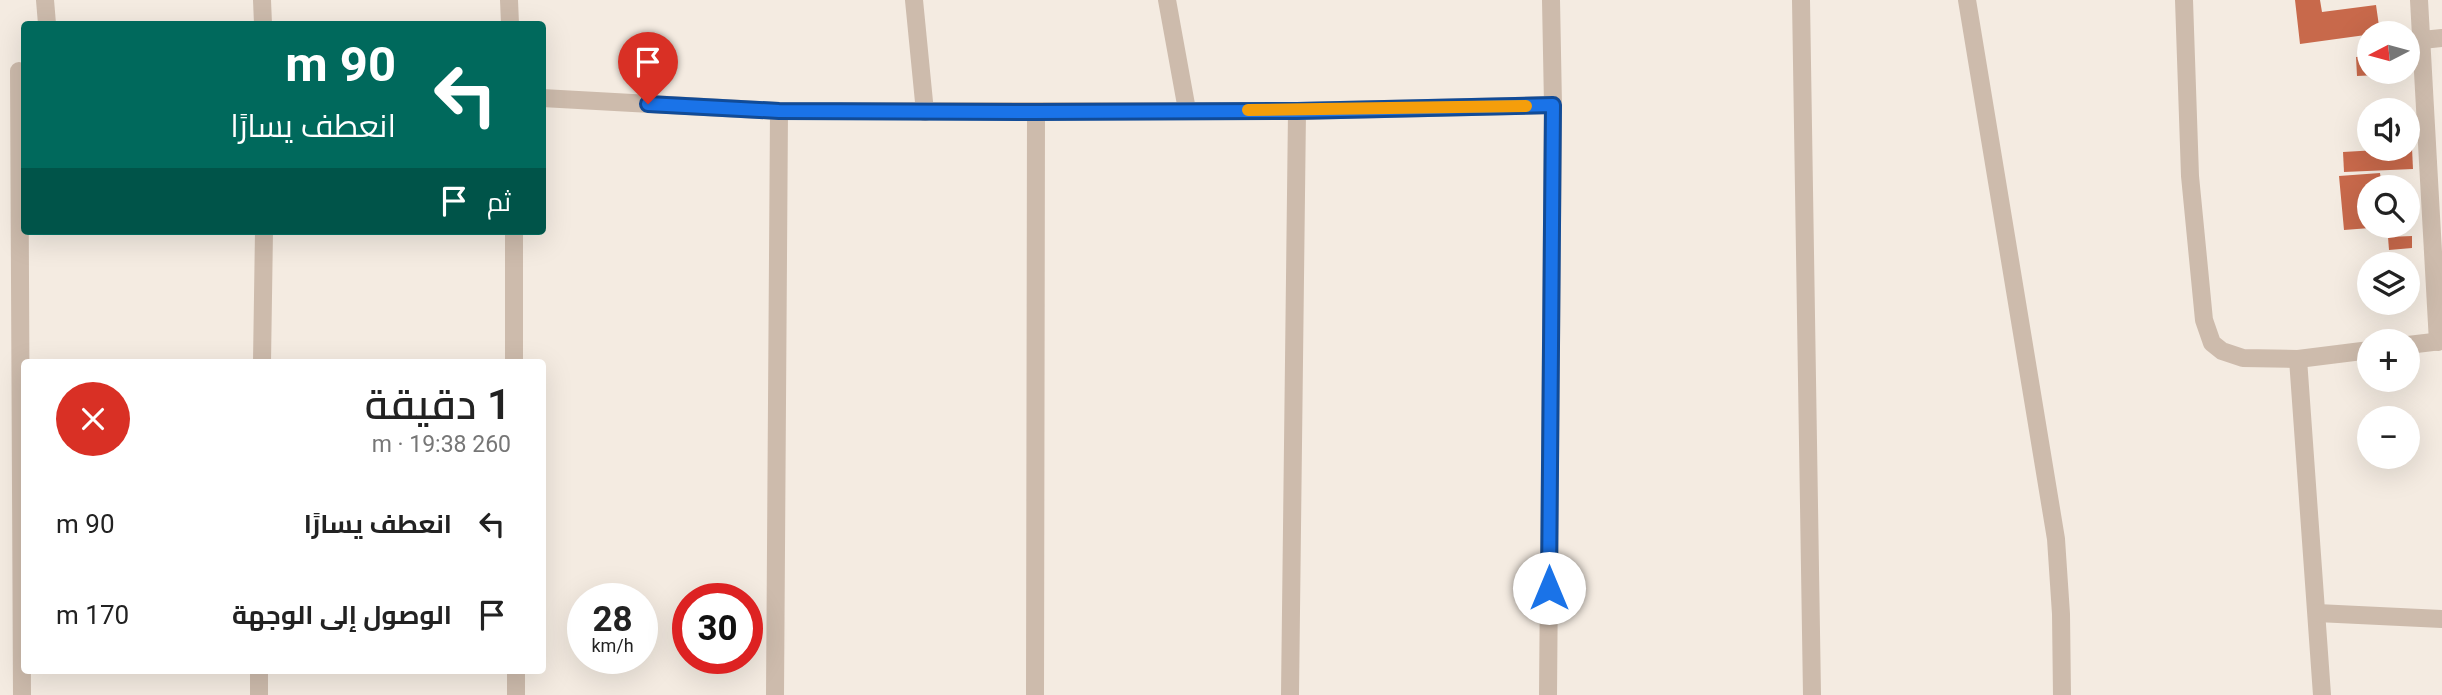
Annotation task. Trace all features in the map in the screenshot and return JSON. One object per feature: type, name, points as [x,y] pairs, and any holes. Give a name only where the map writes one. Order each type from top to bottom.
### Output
[{"type":"street","points":[[45,0],[47,21]]},
{"type":"street","points":[[262,0],[263,21]]},
{"type":"street","points":[[509,0],[510,21]]},
{"type":"street","points":[[915,0],[925,112]]},
{"type":"street","points":[[1167,0],[1187,110]]},
{"type":"street","points":[[1548,695],[1553,105],[1551,0]]},
{"type":"street","points":[[1801,0],[1812,695]]},
{"type":"street","points":[[1968,0],[2056,539],[2062,695]]},
{"type":"street","points":[[2183,0],[2190,176],[2204,320],[2212,343],[2222,351],[2244,358],[2298,359],[2357,352]]},
{"type":"street","points":[[2419,0],[2440,341],[2420,344]]},
{"type":"street","points":[[2422,40],[2442,38]]},
{"type":"street","points":[[0,72],[21,71]]},
{"type":"street","points":[[546,98],[779,111],[925,112],[1297,111],[1553,105]]},
{"type":"street","points":[[775,695],[779,111]]},
{"type":"street","points":[[1290,695],[1297,111]]},
{"type":"street","points":[[1035,695],[1036,112]]},
{"type":"street","points":[[22,235],[22,359]]},
{"type":"street","points":[[262,359],[264,235]]},
{"type":"street","points":[[514,235],[514,359]]},
{"type":"street","points":[[2298,359],[2322,695]]},
{"type":"street","points":[[2317,613],[2442,619]]},
{"type":"street","points":[[22,674],[22,695]]},
{"type":"street","points":[[259,674],[259,695]]},
{"type":"street","points":[[516,674],[516,695]]},
{"type":"building","points":[[2295,0],[2320,0],[2322,12],[2376,5],[2378,21],[2357,21],[2357,36],[2300,44]]},
{"type":"building","points":[[2357,151],[2357,161],[2413,161],[2413,169],[2344,172],[2343,152]]},
{"type":"building","points":[[2380,173],[2357,175],[2357,229],[2344,230],[2339,176]]},
{"type":"building","points":[[2388,238],[2412,238],[2412,248],[2389,250]]},
{"type":"slow traffic","points":[[1248,110],[1526,106]]},
{"type":"route","points":[[648,104],[779,111],[1036,112],[1297,111],[1553,105],[1549,588]]}]
